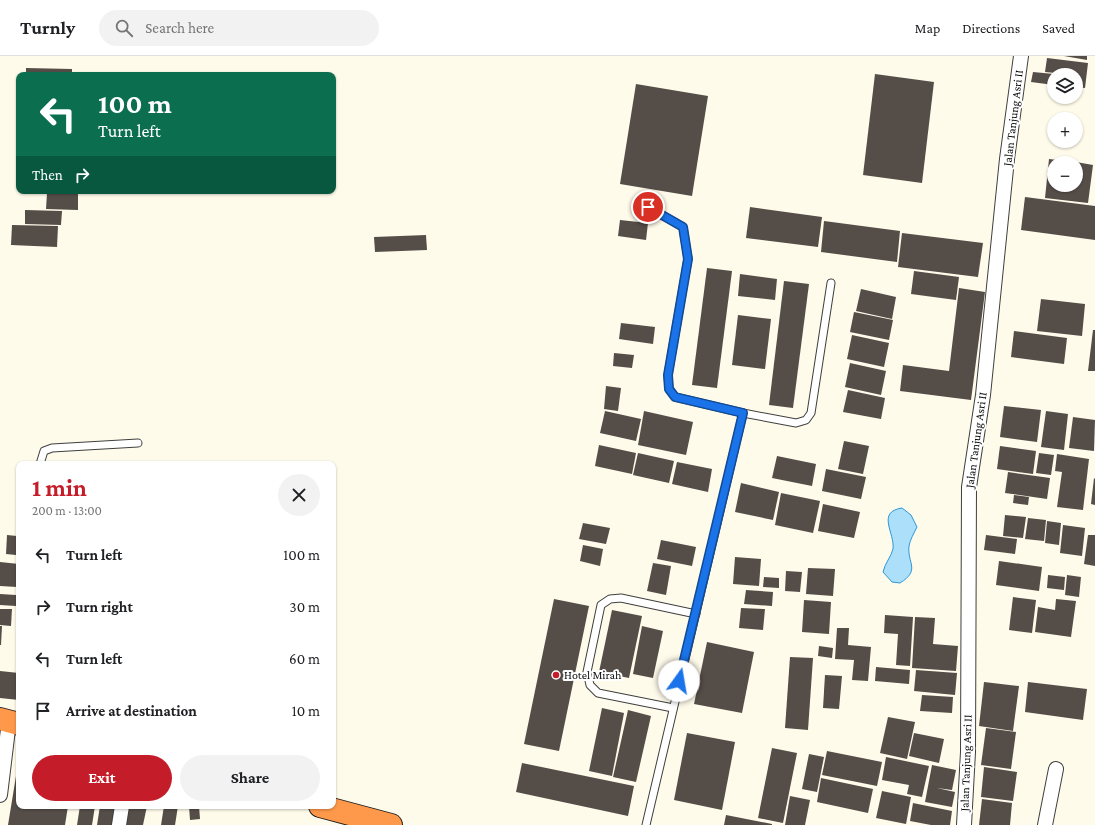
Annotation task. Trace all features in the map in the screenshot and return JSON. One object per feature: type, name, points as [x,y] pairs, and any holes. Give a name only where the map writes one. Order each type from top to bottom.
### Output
[{"type":"highway","points":[[331,809],[391,825]]},
{"type":"street","name":"Jalan Tanjung Asri II","points":[[964,825],[968,752],[969,487],[983,394],[1007,159],[1021,56]]},
{"type":"street","points":[[0,795],[9,721]]},
{"type":"street","points":[[1045,825],[1056,769]]},
{"type":"street","points":[[120,825],[122,809]]},
{"type":"lane","points":[[648,207],[683,227],[688,259],[668,375],[669,389],[675,397],[743,413],[796,423],[806,420],[812,413],[831,283]]},
{"type":"lane","points":[[646,825],[743,413]]},
{"type":"lane","points":[[41,461],[44,451],[52,448],[138,443]]},
{"type":"lane","points":[[673,708],[598,693],[590,685],[587,672],[601,605],[610,599],[621,598],[696,614]]},
{"type":"water","points":[[902,508],[911,515],[917,527],[909,546],[912,570],[910,574],[900,583],[892,582],[883,572],[893,549],[888,519],[894,510]]},
{"type":"building","points":[[1064,56],[1087,56],[1087,60]]},
{"type":"building","points":[[1047,58],[1088,63],[1085,88],[1083,88],[1083,68],[1047,68],[1047,72],[1045,72]]},
{"type":"building","points":[[26,68],[72,69],[72,72],[26,72]]},
{"type":"building","points":[[1033,72],[1047,73],[1047,84],[1031,82]]},
{"type":"building","points":[[875,74],[934,82],[922,183],[863,175]]},
{"type":"building","points":[[636,84],[708,96],[692,196],[620,184]]},
{"type":"building","points":[[1083,163],[1093,165],[1088,203],[1045,198],[1047,178],[1047,192],[1083,192]]},
{"type":"building","points":[[47,194],[78,194],[78,210],[46,209]]},
{"type":"building","points":[[1025,197],[1095,206],[1095,240],[1021,230]]},
{"type":"building","points":[[750,207],[822,217],[818,247],[746,238]]},
{"type":"building","points":[[25,210],[62,211],[61,225],[25,224]]},
{"type":"building","points":[[620,220],[648,223],[646,240],[618,236]]},
{"type":"building","points":[[824,221],[900,231],[897,262],[821,252]]},
{"type":"building","points":[[12,225],[58,226],[57,247],[11,245]]},
{"type":"building","points":[[902,233],[983,243],[978,277],[898,267]]},
{"type":"building","points":[[426,235],[427,250],[375,252],[374,237]]},
{"type":"building","points":[[707,268],[732,271],[717,388],[692,385]]},
{"type":"building","points":[[914,271],[959,277],[956,300],[911,294]]},
{"type":"building","points":[[740,274],[777,279],[775,300],[738,296]]},
{"type":"building","points":[[784,281],[809,284],[793,408],[769,405]]},
{"type":"building","points":[[959,288],[985,292],[971,400],[900,391],[903,365],[949,371]]},
{"type":"building","points":[[861,289],[896,297],[892,319],[856,311]]},
{"type":"building","points":[[1041,299],[1085,304],[1082,336],[1037,331]]},
{"type":"building","points":[[854,312],[893,320],[889,340],[850,332]]},
{"type":"building","points":[[738,315],[771,319],[765,369],[732,365]]},
{"type":"building","points":[[621,323],[655,327],[653,344],[619,339]]},
{"type":"building","points":[[1093,330],[1095,330],[1095,371],[1088,371]]},
{"type":"building","points":[[1014,331],[1067,338],[1064,364],[1011,357]]},
{"type":"building","points":[[852,335],[889,343],[884,367],[847,359]]},
{"type":"building","points":[[614,353],[634,355],[632,368],[613,366]]},
{"type":"building","points":[[850,363],[886,371],[881,395],[845,387]]},
{"type":"building","points":[[606,386],[621,388],[618,411],[604,409]]},
{"type":"building","points":[[848,390],[885,398],[881,419],[843,412]]},
{"type":"building","points":[[1004,406],[1041,410],[1037,442],[1000,437]]},
{"type":"building","points":[[605,411],[641,419],[636,441],[600,433]]},
{"type":"building","points":[[644,411],[693,422],[686,455],[638,445]]},
{"type":"building","points":[[1046,411],[1068,414],[1064,450],[1041,447]]},
{"type":"building","points":[[1073,417],[1095,420],[1094,451],[1069,448]]},
{"type":"building","points":[[844,441],[869,446],[863,474],[838,469]]},
{"type":"building","points":[[599,445],[636,453],[632,474],[595,466]]},
{"type":"building","points":[[1000,446],[1036,451],[1033,474],[997,469]]},
{"type":"building","points":[[638,453],[674,461],[669,483],[633,475]]},
{"type":"building","points":[[1039,453],[1054,455],[1051,475],[1036,473]]},
{"type":"building","points":[[1057,454],[1089,459],[1083,510],[1057,507],[1062,472],[1055,471]]},
{"type":"building","points":[[777,456],[816,464],[812,486],[772,478]]},
{"type":"building","points":[[677,462],[712,469],[708,492],[672,484]]},
{"type":"building","points":[[826,469],[866,477],[861,499],[822,491]]},
{"type":"building","points":[[1008,472],[1050,478],[1047,499],[1005,493]]},
{"type":"building","points":[[1094,478],[1095,479],[1095,505],[1091,504]]},
{"type":"building","points":[[741,483],[779,492],[773,520],[735,512]]},
{"type":"building","points":[[781,493],[820,501],[813,533],[775,525]]},
{"type":"building","points":[[1014,495],[1029,497],[1028,505],[1013,503]]},
{"type":"building","points":[[823,504],[860,512],[854,538],[818,531]]},
{"type":"building","points":[[1005,515],[1026,517],[1023,538],[1003,536]]},
{"type":"building","points":[[1028,518],[1046,520],[1044,541],[1025,539]]},
{"type":"building","points":[[1047,521],[1061,523],[1059,545],[1045,543]]},
{"type":"building","points":[[583,523],[610,528],[606,544],[579,539]]},
{"type":"building","points":[[1063,525],[1085,528],[1082,556],[1060,553]]},
{"type":"building","points":[[7,535],[16,536],[16,555],[6,554]]},
{"type":"building","points":[[986,535],[1017,539],[1015,554],[984,550]]},
{"type":"building","points":[[1088,535],[1095,535],[1095,566],[1084,564]]},
{"type":"building","points":[[661,540],[696,547],[692,566],[657,559]]},
{"type":"building","points":[[583,545],[603,549],[600,566],[580,561]]},
{"type":"building","points":[[735,557],[761,559],[759,586],[733,584]]},
{"type":"building","points":[[999,561],[1042,567],[1039,591],[996,585]]},
{"type":"building","points":[[0,562],[16,564],[16,587],[0,586]]},
{"type":"building","points":[[653,563],[671,566],[666,595],[647,591]]},
{"type":"building","points":[[808,568],[835,569],[833,596],[806,594]]},
{"type":"building","points":[[786,571],[802,572],[800,592],[785,591]]},
{"type":"building","points":[[1048,575],[1065,577],[1064,590],[1047,588]]},
{"type":"building","points":[[1067,575],[1081,577],[1079,597],[1065,595]]},
{"type":"building","points":[[764,577],[779,578],[779,588],[763,587]]},
{"type":"building","points":[[746,590],[773,592],[772,606],[744,604]]},
{"type":"building","points":[[0,594],[16,595],[16,606],[0,605]]},
{"type":"building","points":[[1013,597],[1036,600],[1032,633],[1009,630]]},
{"type":"building","name":"Hotel Mirah","points":[[554,599],[589,606],[559,751],[524,744]]},
{"type":"building","points":[[1056,599],[1076,601],[1071,637],[1035,632],[1038,607],[1055,610]]},
{"type":"building","points":[[804,600],[831,602],[829,634],[802,632]]},
{"type":"building","points":[[741,608],[765,609],[763,630],[739,628]]},
{"type":"building","points":[[0,609],[12,609],[11,626],[0,625]]},
{"type":"building","points":[[612,610],[642,616],[629,678],[599,672]]},
{"type":"building","points":[[885,615],[913,617],[910,666],[896,665],[898,634],[884,633]]},
{"type":"building","points":[[915,617],[935,618],[933,644],[958,646],[956,671],[912,668]]},
{"type":"building","points":[[0,626],[2,626],[1,645],[0,645]]},
{"type":"building","points":[[642,626],[663,631],[653,678],[633,674]]},
{"type":"building","points":[[837,628],[849,628],[848,645],[871,647],[868,681],[852,680],[854,660],[835,659]]},
{"type":"building","points":[[707,642],[754,652],[742,713],[694,704]]},
{"type":"building","points":[[819,646],[833,648],[832,658],[818,656]]},
{"type":"building","points":[[790,657],[813,658],[808,730],[785,728]]},
{"type":"building","points":[[876,667],[910,670],[909,684],[875,681]]},
{"type":"building","points":[[916,670],[957,673],[955,695],[914,691]]},
{"type":"building","points":[[0,671],[16,673],[16,700],[0,698]]},
{"type":"building","points":[[825,675],[842,676],[839,709],[823,708]]},
{"type":"building","points":[[984,682],[1019,686],[1013,731],[979,726]]},
{"type":"building","points":[[1028,682],[1087,689],[1083,720],[1025,712]]},
{"type":"building","points":[[922,695],[953,697],[952,713],[920,711]]},
{"type":"building","points":[[602,708],[624,713],[612,776],[589,771]]},
{"type":"building","points":[[628,710],[651,716],[636,782],[613,777]]},
{"type":"building","points":[[888,717],[915,722],[907,759],[880,753]]},
{"type":"building","points":[[986,728],[1016,732],[1011,769],[981,765]]},
{"type":"building","points":[[687,733],[735,742],[722,810],[674,800]]},
{"type":"building","points":[[914,733],[944,739],[939,763],[909,756]]},
{"type":"building","points":[[772,748],[797,753],[783,823],[758,818]]},
{"type":"building","points":[[827,751],[882,762],[877,786],[822,775]]},
{"type":"building","points":[[809,754],[824,757],[817,792],[802,789]]},
{"type":"building","points":[[886,757],[929,766],[922,797],[907,794],[909,785],[882,780]]},
{"type":"building","points":[[522,763],[634,786],[628,816],[516,792]]},
{"type":"building","points":[[932,765],[956,770],[952,790],[937,788],[955,792],[952,807],[925,802]]},
{"type":"building","points":[[984,767],[1017,772],[1013,801],[981,797]]},
{"type":"building","points":[[16,776],[16,809],[68,809],[65,825],[8,825]]},
{"type":"building","points":[[821,778],[873,789],[868,813],[817,802]]},
{"type":"building","points":[[882,791],[911,797],[906,824],[876,818]]},
{"type":"building","points":[[790,796],[810,800],[805,825],[785,825]]},
{"type":"building","points":[[982,799],[1012,803],[1010,825],[979,825]]},
{"type":"building","points":[[913,803],[952,811],[950,825],[931,825],[910,821]]},
{"type":"building","points":[[80,809],[95,809],[92,825],[77,825]]},
{"type":"building","points":[[100,809],[120,809],[117,825],[97,825]]},
{"type":"building","points":[[129,809],[146,809],[143,825],[126,825]]},
{"type":"building","points":[[164,809],[178,809],[175,825],[161,825]]},
{"type":"building","points":[[189,809],[199,809],[200,819],[190,820]]},
{"type":"building","points":[[726,815],[772,824],[772,825],[724,825]]},
{"type":"place","name":"Hotel Mirah","points":[[556,675]]},
{"type":"route","points":[[648,207],[683,227],[688,259],[668,375],[669,389],[675,397],[743,413],[679,681]]}]
